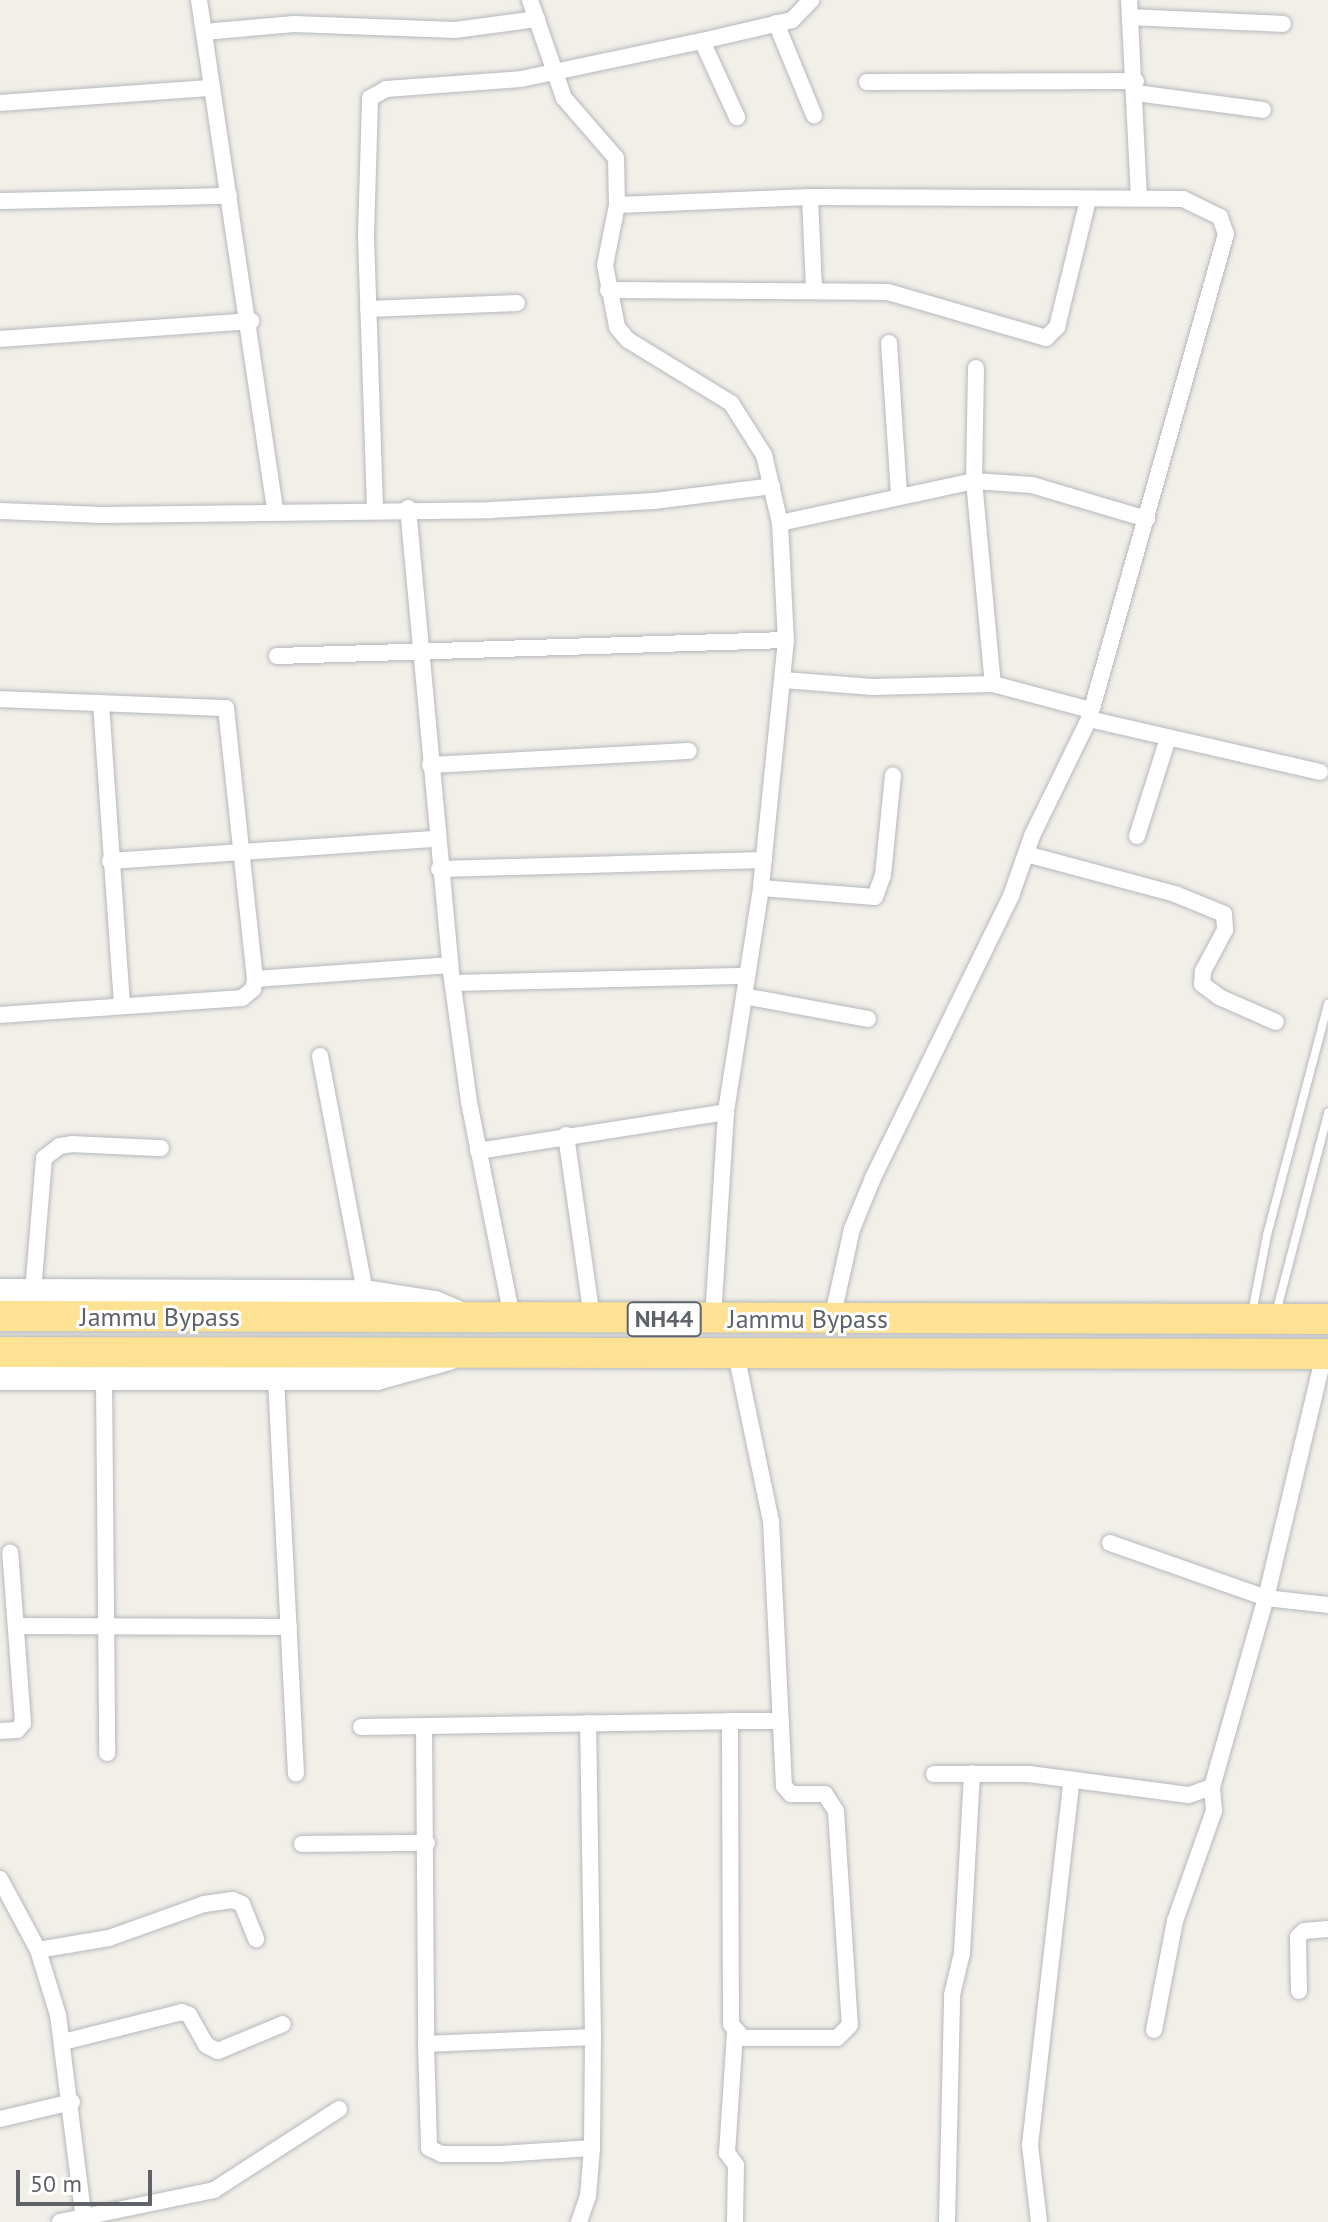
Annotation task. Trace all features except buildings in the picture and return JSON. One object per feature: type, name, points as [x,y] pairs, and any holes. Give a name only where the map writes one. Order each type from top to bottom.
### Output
[{"type":"highway","name":"Jammu Bypass","points":[[0,1316],[832,1319],[1259,1336],[1326,1354]]},
{"type":"highway","name":"Jammu Bypass","points":[[0,1352],[736,1354],[1259,1336],[1328,1319]]},
{"type":"street","points":[[199,0],[251,321],[275,509]]},
{"type":"street","points":[[530,0],[572,113],[616,158],[617,205],[605,265],[617,327],[628,340],[731,403],[751,427],[772,486],[780,523],[786,640],[783,680],[761,888],[726,1112],[713,1319]]},
{"type":"street","points":[[375,508],[368,309],[370,98],[386,89],[476,86],[555,73],[702,41],[801,14],[811,0]]},
{"type":"street","points":[[1139,198],[1130,8],[1283,24]]},
{"type":"street","points":[[204,32],[294,24],[455,30],[537,19]]},
{"type":"street","points":[[776,23],[814,115]]},
{"type":"street","points":[[702,41],[737,117]]},
{"type":"street","points":[[867,82],[1136,87],[1263,110]]},
{"type":"street","points":[[0,103],[211,88]]},
{"type":"street","points":[[0,201],[229,196]]},
{"type":"street","points":[[617,205],[810,197],[1183,199],[1206,206],[1220,217],[1226,234],[1090,714],[1026,854],[1011,896],[852,1229],[832,1319]]},
{"type":"street","points":[[810,197],[814,290]]},
{"type":"street","points":[[608,290],[814,290],[914,297],[1046,338],[1057,327],[1088,200]]},
{"type":"street","points":[[368,309],[517,303]]},
{"type":"street","points":[[0,339],[251,321]]},
{"type":"street","points":[[889,343],[899,495]]},
{"type":"street","points":[[976,368],[974,481],[993,684]]},
{"type":"street","points":[[780,523],[974,481],[1032,485],[1147,519]]},
{"type":"street","points":[[0,511],[116,515],[275,509],[585,505],[772,486]]},
{"type":"street","points":[[408,508],[436,839],[450,965],[478,1151],[512,1318]]},
{"type":"street","points":[[277,656],[419,649],[786,640]]},
{"type":"street","points":[[783,680],[873,687],[993,684],[1168,738],[1320,772]]},
{"type":"street","points":[[0,699],[101,704],[217,704],[226,708],[238,852],[255,979],[253,989],[242,998],[122,1003],[0,1015]]},
{"type":"street","points":[[101,704],[122,1003]]},
{"type":"street","points":[[1137,836],[1168,738]]},
{"type":"street","points":[[430,765],[689,751]]},
{"type":"street","points":[[761,888],[875,897],[883,875],[893,775]]},
{"type":"street","points":[[110,861],[436,839]]},
{"type":"street","points":[[1026,854],[1175,894],[1224,914],[1225,930],[1202,984],[1219,997],[1276,1022]]},
{"type":"street","points":[[439,869],[764,860]]},
{"type":"street","points":[[255,979],[450,965]]},
{"type":"street","points":[[454,983],[747,976]]},
{"type":"street","points":[[744,996],[868,1019]]},
{"type":"street","points":[[320,1056],[365,1292]]},
{"type":"street","points":[[478,1151],[726,1112]]},
{"type":"street","points":[[566,1135],[592,1318]]},
{"type":"street","points":[[33,1292],[44,1158],[60,1146],[72,1144],[161,1148]]},
{"type":"street","points":[[0,1291],[365,1292],[435,1303],[471,1318]]},
{"type":"street","points":[[0,1378],[377,1378],[462,1353]]},
{"type":"street","points":[[735,2033],[743,2038],[837,2038],[850,2025],[834,1805],[825,1794],[796,1795],[786,1790],[768,1492],[736,1354]]},
{"type":"street","points":[[1154,2030],[1175,1921],[1214,1811],[1212,1787],[1266,1598],[1326,1354]]},
{"type":"street","points":[[104,1379],[103,1627],[107,1753]]},
{"type":"street","points":[[276,1379],[296,1773]]},
{"type":"street","points":[[1110,1543],[1266,1598],[1328,1605]]},
{"type":"street","points":[[0,1731],[17,1730],[23,1723],[10,1552]]},
{"type":"street","points":[[16,1626],[289,1627]]},
{"type":"street","points":[[730,1721],[735,2033],[727,2153],[736,2165],[735,2222]]},
{"type":"street","points":[[361,1727],[781,1721]]},
{"type":"street","points":[[579,2222],[588,2196],[592,2148],[588,1723]]},
{"type":"street","points":[[424,1727],[429,2148],[455,2155],[592,2148]]},
{"type":"street","points":[[947,2222],[952,1995],[962,1953],[972,1773]]},
{"type":"street","points":[[934,1774],[1072,1779],[1189,1795],[1212,1787]]},
{"type":"street","points":[[1039,2222],[1030,2145],[1072,1779]]},
{"type":"street","points":[[302,1844],[427,1843]]},
{"type":"street","points":[[0,1879],[38,1950],[63,2042],[83,2220]]},
{"type":"street","points":[[38,1950],[121,1935],[228,1900],[242,1904],[256,1939]]},
{"type":"street","points":[[1299,1991],[1298,1937],[1304,1931],[1328,1929]]},
{"type":"street","points":[[63,2042],[182,2012],[189,2015],[206,2045],[218,2051],[283,2024]]},
{"type":"street","points":[[426,2044],[593,2037]]},
{"type":"street","points":[[0,2119],[72,2102]]},
{"type":"street","points":[[60,2222],[83,2220],[214,2190],[339,2109]]},
{"type":"lane","points":[[1259,1336],[1267,1235],[1328,1004]]},
{"type":"lane","points":[[1259,1336],[1328,1113]]}]
